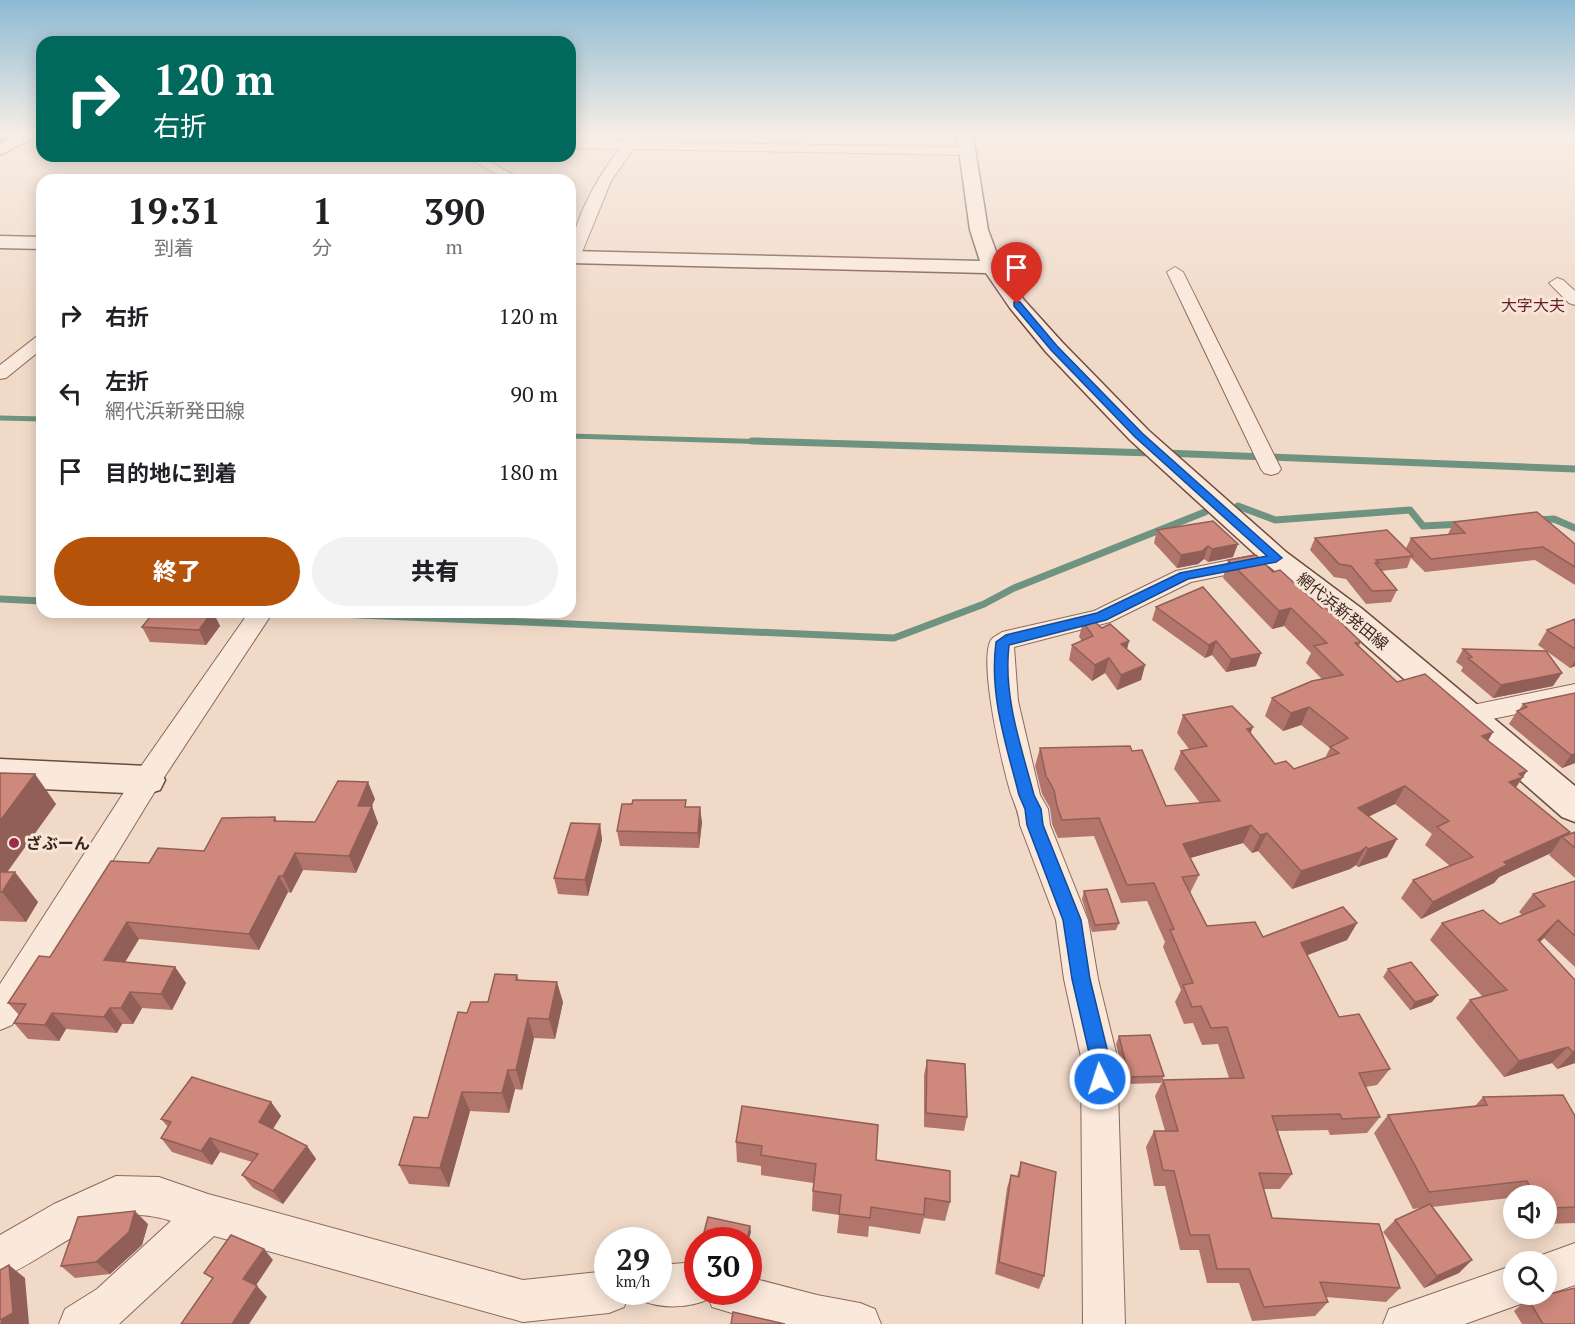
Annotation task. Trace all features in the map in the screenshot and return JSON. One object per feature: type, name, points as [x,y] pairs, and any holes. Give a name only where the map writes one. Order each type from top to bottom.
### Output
[{"type":"main road","name":"網代浜新発田線","points":[[974,198],[979,230],[992,267],[1017,304],[1054,348],[1121,418],[1276,558],[1350,615],[1575,807]]},
{"type":"main road","points":[[0,242],[36,243]]},
{"type":"main road","points":[[576,256],[992,267]]},
{"type":"main road","points":[[0,773],[147,780]]},
{"type":"street","points":[[576,244],[597,198]]},
{"type":"street","points":[[1175,272],[1271,469]]},
{"type":"street","points":[[1557,283],[1575,300]]},
{"type":"street","points":[[0,374],[36,346]]},
{"type":"street","points":[[1104,1324],[1100,1057],[1081,979],[1072,920],[1035,825],[1033,809],[1026,795],[1003,704],[1000,661],[1002,642],[1101,617],[1184,576],[1276,558]]},
{"type":"street","points":[[0,1014],[147,780],[257,618]]},
{"type":"street","points":[[1468,715],[1575,693]]},
{"type":"street","points":[[0,1258],[68,1218],[116,1196],[159,1197],[208,1214],[523,1301],[594,1294]]},
{"type":"street","points":[[80,1324],[112,1304],[208,1214]]},
{"type":"street","points":[[1557,1270],[1575,1264]]},
{"type":"street","points":[[1404,1324],[1503,1290]]},
{"type":"street","points":[[762,1301],[817,1316],[860,1324]]},
{"type":"building","points":[[1537,512],[1575,544],[1575,567],[1543,547],[1431,559],[1411,538],[1465,533],[1454,522]]},
{"type":"building","points":[[1213,521],[1238,544],[1212,549],[1208,546],[1202,551],[1181,555],[1157,530]]},
{"type":"building","points":[[1387,530],[1413,556],[1376,560],[1379,563],[1375,563],[1397,590],[1372,591],[1351,566],[1339,564],[1315,538]]},
{"type":"building","points":[[1256,555],[1273,572],[1280,570],[1322,608],[1325,607],[1361,642],[1355,643],[1397,682],[1425,674],[1493,732],[1482,736],[1527,771],[1519,774],[1523,777],[1509,782],[1570,832],[1504,862],[1507,865],[1433,902],[1413,880],[1473,857],[1437,827],[1449,821],[1405,786],[1358,808],[1397,839],[1368,849],[1366,847],[1360,852],[1301,871],[1267,833],[1260,835],[1251,825],[1183,844],[1199,875],[1182,877],[1207,926],[1255,922],[1263,937],[1343,907],[1357,923],[1301,943],[1339,1017],[1359,1014],[1390,1069],[1359,1073],[1380,1117],[1342,1119],[1340,1114],[1272,1116],[1292,1174],[1259,1173],[1272,1218],[1379,1224],[1400,1288],[1320,1282],[1328,1302],[1264,1307],[1249,1269],[1217,1269],[1209,1235],[1190,1235],[1174,1171],[1163,1170],[1154,1131],[1178,1131],[1163,1080],[1244,1078],[1227,1027],[1211,1028],[1201,1006],[1192,1007],[1183,985],[1193,983],[1170,930],[1174,929],[1154,883],[1127,885],[1099,818],[1062,820],[1054,790],[1046,776],[1040,748],[1130,746],[1132,751],[1142,750],[1166,806],[1220,801],[1181,751],[1207,746],[1183,715],[1232,706],[1253,727],[1247,729],[1275,764],[1286,761],[1294,769],[1339,753],[1330,747],[1348,738],[1309,707],[1291,713],[1272,698],[1312,681],[1343,675],[1314,646],[1327,643],[1291,608],[1279,611],[1228,560]]},
{"type":"building","points":[[1203,587],[1261,653],[1231,659],[1216,641],[1209,645],[1156,607]]},
{"type":"building","points":[[1089,617],[1102,628],[1110,624],[1129,641],[1121,644],[1145,665],[1121,675],[1109,658],[1095,665],[1072,645],[1093,636],[1083,622]]},
{"type":"building","points":[[149,618],[208,618],[199,630],[142,627]]},
{"type":"building","points":[[1575,619],[1575,649],[1547,630]]},
{"type":"building","points":[[1463,649],[1546,651],[1562,673],[1501,685],[1468,658],[1472,657]]},
{"type":"building","points":[[1575,693],[1575,754],[1571,755],[1517,711],[1527,707],[1523,704]]},
{"type":"building","points":[[0,773],[35,774],[0,821]]},
{"type":"building","points":[[338,781],[368,782],[358,806],[372,806],[349,856],[295,853],[283,876],[279,876],[249,934],[127,922],[104,960],[175,967],[161,994],[130,992],[121,1008],[110,1008],[104,1017],[52,1013],[45,1025],[14,1023],[26,1004],[8,1003],[39,956],[50,957],[111,861],[149,863],[158,848],[204,851],[222,818],[275,817],[274,821],[315,822]]},
{"type":"building","points":[[633,800],[686,800],[685,807],[700,807],[698,833],[617,831],[622,804],[632,804]]},
{"type":"building","points":[[571,823],[600,824],[585,880],[554,878]]},
{"type":"building","points":[[1575,832],[1575,848],[1562,837]]},
{"type":"building","points":[[0,872],[15,872],[2,892],[0,892]]},
{"type":"building","points":[[1575,881],[1575,936],[1558,920],[1538,940],[1575,980],[1575,1051],[1573,1052],[1568,1047],[1519,1061],[1470,1000],[1507,990],[1442,923],[1483,910],[1500,924],[1545,906],[1533,894]]},
{"type":"building","points":[[1107,889],[1119,923],[1095,925],[1084,891]]},
{"type":"building","points":[[1411,962],[1438,995],[1415,1002],[1388,969]]},
{"type":"building","points":[[495,974],[517,975],[516,980],[557,982],[549,1019],[528,1018],[516,1070],[508,1070],[502,1093],[462,1092],[440,1168],[399,1165],[414,1117],[428,1118],[458,1012],[467,1013],[471,1002],[488,1002]]},
{"type":"building","points":[[1150,1035],[1164,1076],[1129,1077],[1119,1036]]},
{"type":"building","points":[[927,1060],[965,1064],[967,1117],[926,1113]]},
{"type":"building","points":[[192,1077],[271,1102],[259,1122],[307,1146],[273,1191],[242,1175],[258,1154],[210,1138],[201,1151],[161,1138],[171,1122],[161,1119]]},
{"type":"building","points":[[1563,1095],[1575,1116],[1575,1207],[1557,1208],[1557,1185],[1529,1185],[1527,1181],[1429,1192],[1388,1115],[1487,1105],[1483,1097]]},
{"type":"building","points":[[742,1106],[878,1125],[876,1160],[950,1171],[950,1202],[925,1198],[924,1215],[871,1207],[870,1218],[839,1214],[841,1195],[813,1191],[816,1164],[761,1155],[762,1146],[736,1142]]},
{"type":"building","points":[[1021,1162],[1056,1172],[1044,1276],[999,1262],[1011,1175],[1019,1177]]},
{"type":"building","points":[[1430,1204],[1472,1260],[1437,1276],[1395,1220]]},
{"type":"building","points":[[135,1211],[129,1232],[96,1262],[61,1266],[78,1217]]},
{"type":"building","points":[[708,1217],[750,1226],[750,1227],[705,1227]]},
{"type":"building","points":[[231,1235],[264,1249],[243,1279],[257,1286],[232,1324],[181,1324],[213,1278],[204,1273]]},
{"type":"building","points":[[9,1265],[13,1313],[0,1320],[0,1270]]},
{"type":"building","points":[[1575,1288],[1575,1324],[1543,1324],[1532,1305],[1557,1305],[1557,1292]]},
{"type":"building","points":[[733,1312],[785,1324],[731,1324]]},
{"type":"waterway","points":[[0,418],[36,419]]},
{"type":"waterway","points":[[576,436],[804,443]]},
{"type":"waterway","points":[[752,441],[1153,453]]},
{"type":"waterway","points":[[1165,453],[1575,469]]},
{"type":"waterway","points":[[1238,506],[1275,520],[1410,510],[1423,526],[1463,524]]},
{"type":"waterway","points":[[430,618],[894,638],[984,604],[1014,588],[1205,512]]},
{"type":"waterway","points":[[1538,520],[1554,519],[1575,528]]},
{"type":"waterway","points":[[0,599],[36,601]]},
{"type":"place","name":"ざぶーん","points":[[14,843]]},
{"type":"district","name":"大字大夫","points":[[1533,305]]},
{"type":"route","points":[[1017,304],[1054,348],[1121,418],[1276,558],[1184,576],[1101,617],[1002,642],[1000,661],[1003,704],[1020,761],[1026,795],[1033,809],[1035,825],[1072,920],[1081,979],[1100,1057],[1100,1079]]}]
